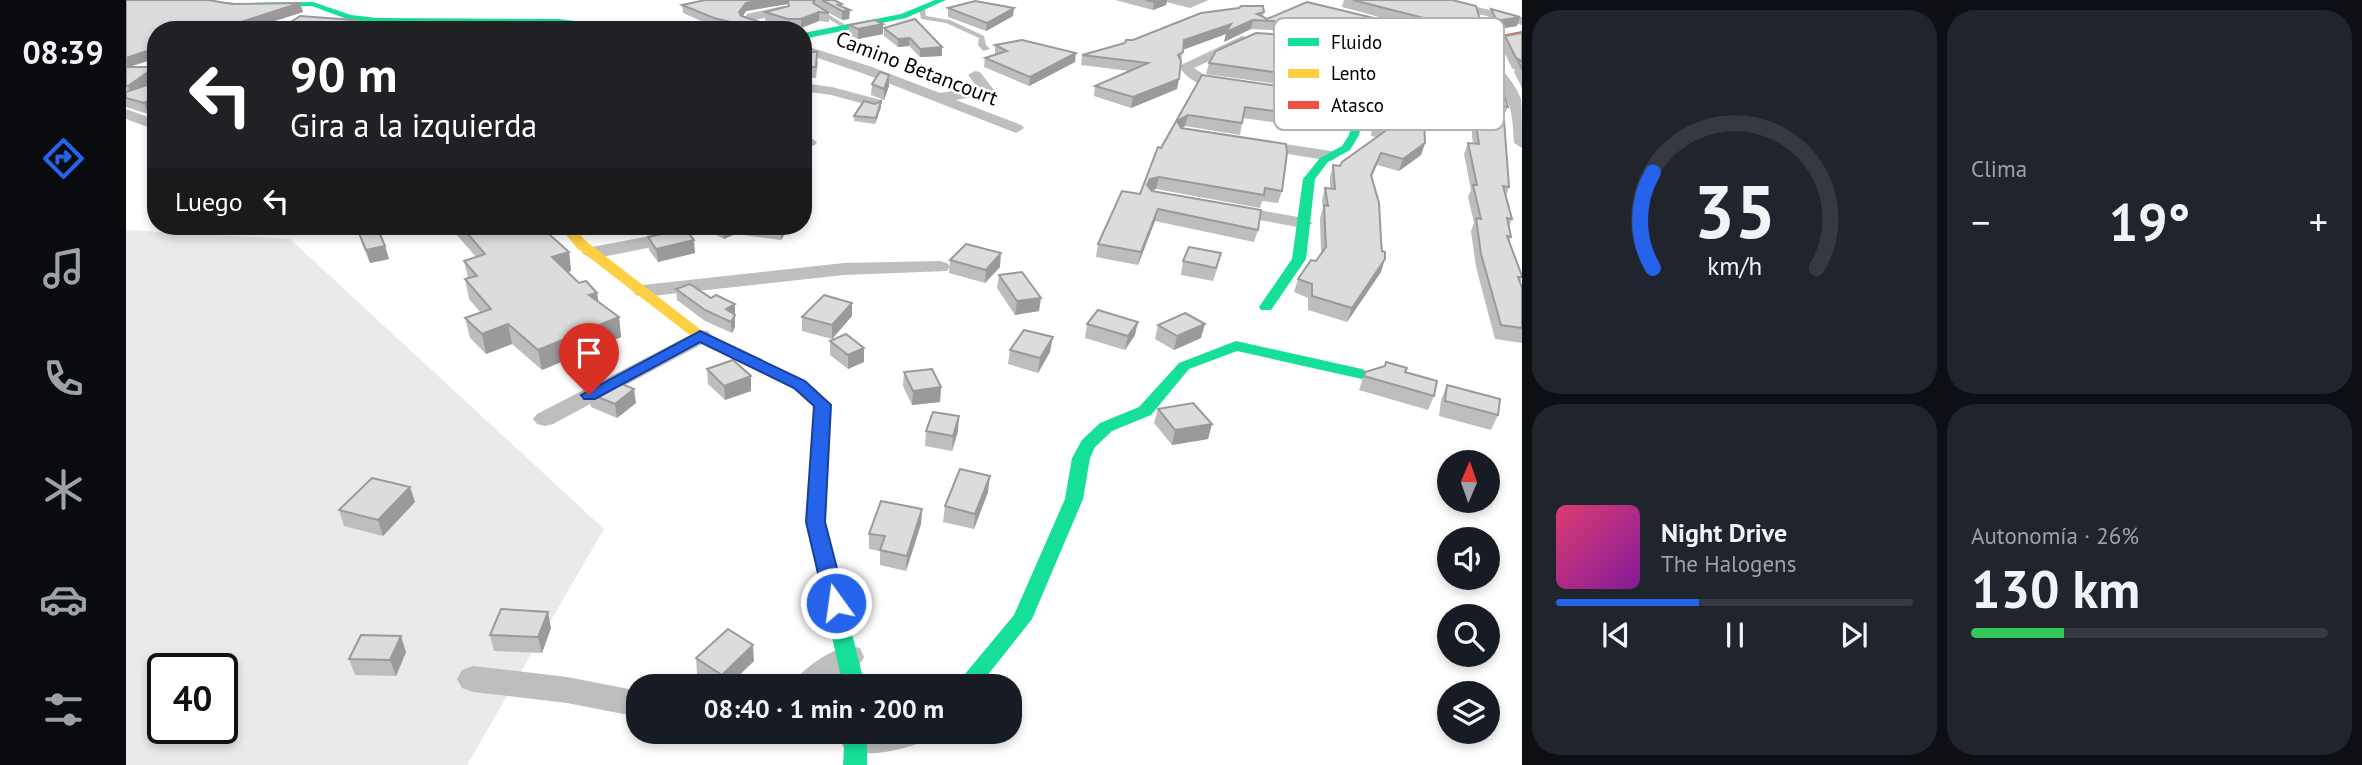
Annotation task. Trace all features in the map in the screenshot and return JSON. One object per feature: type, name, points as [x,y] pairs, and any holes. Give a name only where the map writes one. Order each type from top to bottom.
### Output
[{"type":"street","points":[[208,0],[256,6],[312,2],[350,17],[373,21]]},
{"type":"street","points":[[812,34],[903,16],[942,0]]},
{"type":"street","points":[[1164,0],[1190,4],[1203,0]]},
{"type":"street","points":[[1429,0],[1522,21]]},
{"type":"street","points":[[749,21],[751,17],[783,10]]},
{"type":"street","points":[[1504,37],[1522,34]]},
{"type":"street","points":[[1241,87],[1205,81],[1187,71],[1186,66],[1251,36],[1261,36]]},
{"type":"street","name":"Camino Betancourt","points":[[812,52],[867,70],[1016,128]]},
{"type":"street","points":[[939,98],[987,90],[975,75]]},
{"type":"street","points":[[1504,86],[1515,100],[1522,143]]},
{"type":"street","points":[[812,88],[876,103]]},
{"type":"street","points":[[126,114],[147,122]]},
{"type":"street","points":[[1266,307],[1299,259],[1309,178],[1324,160],[1346,148],[1355,130]]},
{"type":"street","points":[[1238,142],[1331,156]]},
{"type":"street","points":[[1210,206],[1304,223]]},
{"type":"street","points":[[574,235],[592,253],[700,336],[799,384],[823,405],[815,522],[852,671]]},
{"type":"street","points":[[592,253],[680,235]]},
{"type":"street","points":[[643,292],[845,269],[940,267]]},
{"type":"street","points":[[545,419],[700,336]]},
{"type":"street","points":[[975,674],[1022,619],[1074,499],[1081,458],[1088,444],[1106,427],[1145,411],[1184,366],[1236,346],[1362,374]]},
{"type":"street","points":[[473,679],[567,690],[626,701]]},
{"type":"street","points":[[857,753],[877,744]]},
{"type":"lane","points":[[922,9],[923,18],[948,21],[982,37],[982,45],[986,49]]},
{"type":"lane","points":[[818,10],[847,28]]},
{"type":"shaded area","points":[[126,230],[147,231],[147,235],[290,239],[604,529],[467,765],[126,765]]},
{"type":"building","points":[[126,0],[208,0],[232,4],[300,3],[244,21],[147,21],[147,51],[126,58]]},
{"type":"building","points":[[705,0],[762,0],[746,3],[739,12],[741,16],[757,21],[726,21],[682,5]]},
{"type":"building","points":[[788,0],[815,0],[813,3],[829,13],[819,12],[801,19],[788,19],[765,12],[789,6]]},
{"type":"building","points":[[822,0],[834,0],[842,4],[838,5],[850,10],[842,11]]},
{"type":"building","points":[[1353,0],[1452,0],[1476,6],[1480,18],[1424,18]]},
{"type":"building","points":[[975,1],[1014,8],[987,23],[948,8]]},
{"type":"building","points":[[1307,2],[1374,18],[1274,18],[1274,21],[1253,20],[1226,32],[1231,24],[1184,40],[1183,52],[1178,55],[1181,61],[1179,79],[1133,97],[1095,86],[1148,63],[1082,55],[1125,43],[1126,40],[1133,40],[1201,13],[1241,6],[1263,6],[1264,12],[1257,14],[1267,19]]},
{"type":"building","points":[[1491,9],[1520,17],[1504,20],[1496,18]]},
{"type":"building","points":[[300,16],[355,20],[353,21],[292,21]]},
{"type":"building","points":[[915,19],[942,47],[920,49],[910,38],[898,39],[884,28]]},
{"type":"building","points":[[875,20],[883,24],[858,29],[849,25]]},
{"type":"building","points":[[1256,33],[1274,34],[1274,72],[1209,63],[1216,51]]},
{"type":"building","points":[[1522,33],[1522,61],[1516,58],[1505,36]]},
{"type":"building","points":[[1022,40],[1076,53],[1030,77],[985,58],[1007,51],[995,45]]},
{"type":"building","points":[[812,52],[817,52],[816,67],[812,67]]},
{"type":"building","points":[[126,67],[147,67],[147,73],[126,86]]},
{"type":"building","points":[[880,72],[889,75],[884,89],[872,84]]},
{"type":"building","points":[[1202,75],[1274,85],[1274,111],[1245,107],[1242,123],[1188,115],[1177,121],[1181,128],[1286,144],[1282,191],[1265,188],[1264,195],[1159,177],[1150,179],[1147,185],[1152,191],[1261,210],[1258,230],[1158,209],[1141,252],[1098,244],[1122,191],[1140,194],[1158,147],[1161,148]]},
{"type":"building","points":[[147,85],[147,102],[126,98],[126,92]]},
{"type":"building","points":[[864,101],[875,104],[881,101],[876,118],[854,116]]},
{"type":"building","points":[[1504,120],[1509,187],[1503,186],[1512,219],[1507,218],[1511,237],[1507,236],[1522,276],[1518,277],[1522,288],[1522,328],[1501,325],[1481,254],[1476,218],[1481,219],[1473,185],[1477,185],[1468,143],[1479,144],[1477,130],[1504,130]]},
{"type":"building","points":[[1387,130],[1424,130],[1425,143],[1403,159],[1381,153],[1371,175],[1379,203],[1382,251],[1385,252],[1385,259],[1352,308],[1312,296],[1312,284],[1298,279],[1311,260],[1316,261],[1326,247],[1324,205],[1328,206],[1325,188],[1335,189],[1333,165],[1340,166]]},
{"type":"building","points":[[360,235],[380,235],[385,246],[366,250]]},
{"type":"building","points":[[469,235],[550,235],[569,252],[552,257],[579,283],[586,281],[597,293],[589,295],[619,317],[538,350],[508,324],[482,334],[465,318],[491,309],[465,279],[477,276],[464,261],[485,254]]},
{"type":"building","points":[[690,235],[694,240],[656,249],[648,237]]},
{"type":"building","points":[[966,244],[1001,253],[986,270],[950,260]]},
{"type":"building","points":[[1189,247],[1221,253],[1216,268],[1183,261]]},
{"type":"building","points":[[1022,272],[1041,298],[1017,301],[999,275]]},
{"type":"building","points":[[690,284],[711,298],[716,295],[735,304],[726,309],[735,315],[731,322],[705,310],[676,289]]},
{"type":"building","points":[[824,295],[852,303],[832,325],[802,317]]},
{"type":"building","points":[[1098,310],[1138,322],[1128,336],[1087,324]]},
{"type":"building","points":[[1185,313],[1205,324],[1177,336],[1158,325]]},
{"type":"building","points":[[1024,330],[1053,337],[1040,358],[1010,350]]},
{"type":"building","points":[[846,334],[864,348],[848,355],[830,341]]},
{"type":"building","points":[[733,360],[751,376],[724,386],[707,369]]},
{"type":"building","points":[[1386,362],[1407,368],[1405,372],[1437,381],[1434,396],[1364,376],[1365,372],[1385,366]]},
{"type":"building","points":[[932,369],[941,387],[913,391],[904,372]]},
{"type":"building","points":[[612,380],[634,389],[615,404],[588,393]]},
{"type":"building","points":[[1447,385],[1500,399],[1498,415],[1445,401]]},
{"type":"building","points":[[1193,403],[1212,424],[1175,430],[1158,409]]},
{"type":"building","points":[[933,412],[959,416],[953,436],[926,431]]},
{"type":"building","points":[[960,469],[990,476],[975,514],[945,506]]},
{"type":"building","points":[[372,478],[410,487],[378,520],[339,510]]},
{"type":"building","points":[[881,501],[922,509],[907,556],[880,550],[885,536],[869,534]]},
{"type":"building","points":[[501,609],[548,612],[538,637],[490,635]]},
{"type":"building","points":[[728,629],[753,645],[723,674],[696,658]]},
{"type":"building","points":[[361,635],[401,636],[390,660],[349,659]]},
{"type":"traffic: fast","points":[[208,0],[235,5],[313,4],[350,17],[377,21]]},
{"type":"traffic: fast","points":[[812,34],[903,16],[942,0]]},
{"type":"traffic: fast","points":[[1266,307],[1299,259],[1309,179],[1324,160],[1346,148],[1355,130]]},
{"type":"traffic: fast","points":[[976,674],[1022,619],[1074,499],[1081,458],[1088,444],[1106,427],[1145,411],[1184,366],[1236,346],[1362,374]]},
{"type":"traffic: fast","points":[[818,479],[815,522],[851,674]]},
{"type":"traffic: fast","points":[[855,765],[856,744]]},
{"type":"traffic: slow","points":[[573,235],[582,245],[700,336],[799,384],[823,405],[818,479]]},
{"type":"traffic: jam","points":[[1504,37],[1522,34]]},
{"type":"route","points":[[589,395],[700,336],[799,384],[823,405],[815,522],[836,603]]}]
